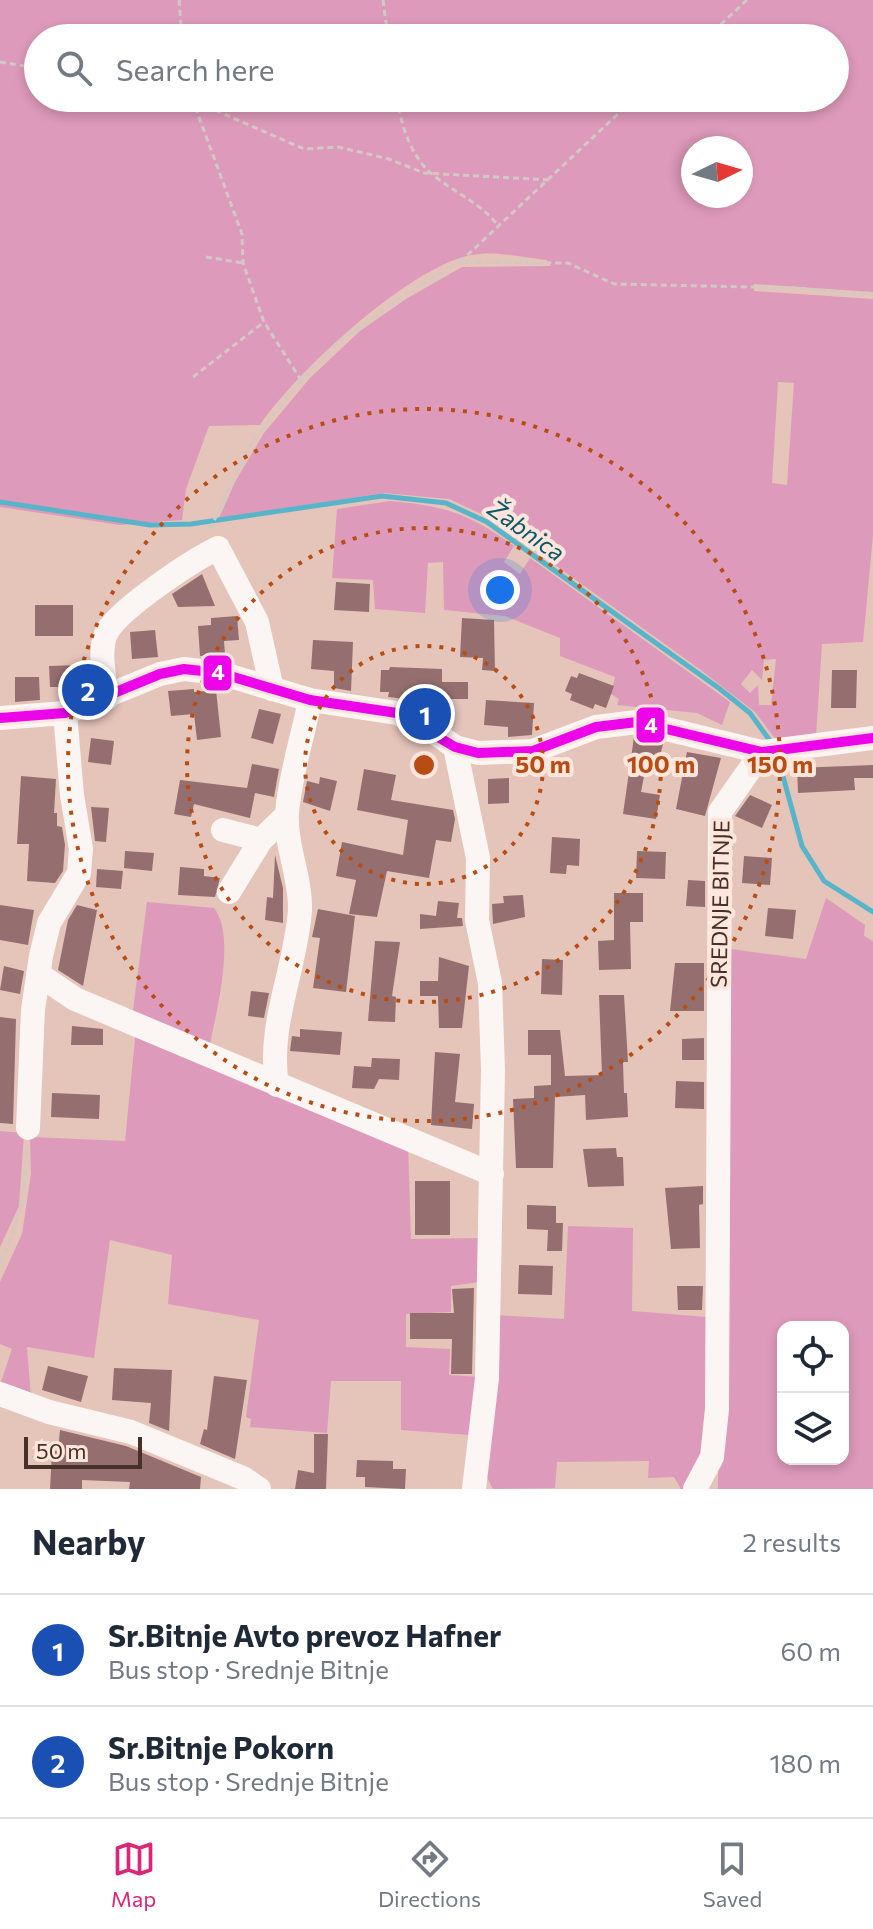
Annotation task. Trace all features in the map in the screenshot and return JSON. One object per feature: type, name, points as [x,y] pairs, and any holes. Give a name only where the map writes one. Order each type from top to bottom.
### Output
[{"type":"street","points":[[107,698],[103,647],[108,630],[157,588],[218,548],[257,622],[272,689]]},
{"type":"street","points":[[0,718],[65,713],[160,674],[184,669],[220,673],[310,700],[397,713],[431,730],[455,747],[478,753],[533,751],[596,727],[637,722],[762,752],[873,738]]},
{"type":"street","points":[[277,1085],[273,1063],[276,1035],[300,913],[300,891],[287,815],[310,700]]},
{"type":"street","points":[[28,1128],[33,1010],[38,974],[49,923],[74,883],[80,861],[65,713]]},
{"type":"street","points":[[455,747],[478,858],[477,920],[490,983],[492,1174],[487,1378],[474,1489]]},
{"type":"street","name":"SREDNJE BITNJE","points":[[695,1489],[712,1457],[717,1409],[720,812],[762,752]]},
{"type":"street","points":[[229,892],[261,840],[287,815]]},
{"type":"street","points":[[223,830],[261,840]]},
{"type":"street","points":[[38,974],[75,999],[492,1174]]},
{"type":"street","points":[[0,1394],[49,1412],[131,1432],[243,1478],[256,1488]]},
{"type":"path","points":[[179,0],[181,24]]},
{"type":"path","points":[[383,0],[386,24]]},
{"type":"path","points":[[721,24],[747,0]]},
{"type":"path","points":[[0,62],[24,66]]},
{"type":"path","points":[[196,112],[242,234],[243,263],[264,322],[301,380]]},
{"type":"path","points":[[219,112],[304,149],[338,147],[431,174],[550,180]]},
{"type":"path","points":[[399,112],[402,129],[431,174],[484,207],[497,224]]},
{"type":"path","points":[[210,529],[252,442],[301,380],[336,344],[415,288],[460,262],[497,224],[550,180],[620,112]]},
{"type":"path","points":[[206,257],[243,263]]},
{"type":"path","points":[[460,262],[568,263],[614,284],[798,288],[873,295]]},
{"type":"path","points":[[193,377],[264,322]]},
{"type":"path","points":[[0,1262],[12,1239],[25,1193],[28,1128]]},
{"type":"shaded area","points":[[0,0],[873,0],[873,292],[754,284],[754,291],[873,299],[873,535],[863,642],[822,644],[816,736],[778,742],[755,712],[698,668],[490,518],[449,499],[384,493],[219,518],[235,482],[264,433],[310,378],[360,331],[406,299],[462,267],[551,266],[547,260],[480,254],[454,260],[392,296],[328,349],[260,425],[209,426],[186,489],[182,520],[120,525],[0,507]],"holes":[[[778,382],[794,383],[787,485],[772,483]],[[776,659],[771,705],[759,705],[758,685],[750,693],[741,684],[752,670],[762,680],[764,660]]]},
{"type":"shaded area","points":[[390,501],[455,513],[498,535],[514,546],[504,562],[520,574],[530,558],[730,702],[722,725],[697,713],[617,705],[619,699],[611,694],[615,677],[560,656],[560,638],[505,616],[444,610],[443,562],[428,563],[425,613],[375,609],[373,580],[332,578],[337,509]]},
{"type":"shaded area","points":[[826,898],[865,925],[864,936],[873,941],[873,1489],[718,1489],[723,948],[806,959]]},
{"type":"shaded area","points":[[147,902],[214,908],[221,921],[224,956],[209,1050],[132,1018]]},
{"type":"shaded area","points":[[136,1029],[408,1145],[411,1239],[481,1238],[480,1282],[451,1286],[451,1312],[406,1314],[406,1347],[450,1349],[449,1375],[480,1377],[470,1435],[401,1430],[401,1381],[331,1381],[327,1433],[250,1427],[251,1419],[246,1417],[259,1320],[168,1304],[172,1255],[110,1240],[94,1358],[27,1347],[31,1398],[0,1385],[12,1349],[0,1344],[0,1282],[22,1234],[31,1174],[30,1137],[125,1141]]},
{"type":"shaded area","points":[[0,1131],[24,1133],[19,1206],[0,1247]]},
{"type":"shaded area","points":[[568,1226],[633,1228],[632,1311],[707,1317],[711,1433],[687,1489],[681,1489],[674,1477],[648,1478],[649,1461],[557,1462],[555,1488],[493,1489],[484,1472],[493,1315],[564,1319]]},
{"type":"building","points":[[202,574],[215,606],[178,607],[172,594]]},
{"type":"building","points":[[336,582],[370,584],[369,612],[334,610]]},
{"type":"building","points":[[35,605],[73,605],[73,636],[35,636]]},
{"type":"building","points":[[237,616],[239,640],[224,641],[225,654],[200,656],[198,626],[211,625],[211,618]]},
{"type":"building","points":[[462,618],[494,620],[495,671],[482,670],[483,658],[460,657]]},
{"type":"building","points":[[155,630],[158,657],[132,659],[130,632]]},
{"type":"building","points":[[313,640],[353,642],[351,691],[334,688],[334,671],[311,669]]},
{"type":"building","points":[[81,665],[81,687],[50,687],[49,666]]},
{"type":"building","points":[[390,667],[442,669],[442,682],[468,682],[468,699],[441,699],[441,703],[388,697],[389,692],[380,692],[381,670],[389,670]]},
{"type":"building","points":[[832,670],[857,670],[856,708],[831,708]]},
{"type":"building","points":[[579,673],[614,686],[606,708],[595,704],[593,709],[570,700],[572,694],[565,691],[571,676],[577,678]]},
{"type":"building","points":[[15,677],[39,677],[40,700],[15,702]]},
{"type":"building","points":[[194,689],[194,692],[216,690],[221,737],[197,740],[194,714],[171,716],[168,691]]},
{"type":"building","points":[[486,700],[534,703],[532,735],[508,737],[508,727],[484,725]]},
{"type":"building","points":[[259,709],[281,714],[273,744],[251,738]]},
{"type":"building","points":[[634,737],[663,744],[658,764],[647,761],[641,792],[660,795],[656,819],[623,814]]},
{"type":"building","points":[[91,738],[114,741],[111,765],[88,762]]},
{"type":"building","points":[[687,752],[721,758],[705,816],[676,809]]},
{"type":"building","points":[[252,764],[279,769],[274,797],[255,793],[250,818],[194,804],[191,817],[174,814],[180,780],[247,788]]},
{"type":"building","points":[[873,765],[873,778],[854,778],[855,790],[798,793],[797,768]]},
{"type":"building","points":[[364,769],[396,775],[391,800],[453,810],[455,819],[451,842],[436,840],[429,878],[387,871],[377,917],[349,914],[356,880],[336,876],[342,842],[403,855],[408,820],[357,810]]},
{"type":"building","points":[[21,776],[56,779],[54,813],[57,813],[57,826],[62,827],[65,845],[63,871],[55,883],[27,881],[29,844],[17,844]]},
{"type":"building","points":[[320,777],[337,781],[330,811],[303,802],[307,781],[319,784]]},
{"type":"building","points":[[509,778],[509,803],[488,804],[488,779]]},
{"type":"building","points":[[750,795],[772,805],[762,828],[735,816]]},
{"type":"building","points":[[91,807],[109,808],[106,842],[95,841]]},
{"type":"building","points":[[552,837],[580,839],[579,866],[567,865],[566,874],[550,873]]},
{"type":"building","points":[[125,851],[154,853],[152,871],[124,868]]},
{"type":"building","points":[[637,851],[666,852],[665,879],[636,878]]},
{"type":"building","points":[[275,855],[283,888],[283,923],[265,920],[267,897],[273,898]]},
{"type":"building","points":[[744,856],[772,858],[770,885],[742,883]]},
{"type":"building","points":[[180,867],[204,869],[204,876],[220,878],[215,897],[178,895]]},
{"type":"building","points":[[97,869],[123,871],[121,889],[96,887]]},
{"type":"building","points":[[688,880],[705,881],[705,907],[686,906]]},
{"type":"building","points":[[614,893],[643,893],[643,922],[630,922],[631,969],[599,970],[598,941],[614,940]]},
{"type":"building","points":[[523,895],[525,917],[493,924],[492,904],[504,903],[503,896]]},
{"type":"building","points":[[438,901],[459,903],[457,918],[462,918],[463,926],[420,929],[420,914],[436,916]]},
{"type":"building","points":[[0,905],[34,910],[28,945],[0,940]]},
{"type":"building","points":[[77,905],[97,910],[83,986],[58,970],[68,920]]},
{"type":"building","points":[[768,908],[796,910],[793,939],[765,936]]},
{"type":"building","points":[[318,909],[355,916],[346,992],[313,988],[320,938],[312,937]]},
{"type":"building","points":[[375,941],[400,942],[392,996],[396,997],[395,1022],[368,1021]]},
{"type":"building","points":[[439,957],[469,966],[462,1028],[439,1028],[438,996],[420,996],[420,981],[438,981]]},
{"type":"building","points":[[542,959],[563,960],[562,995],[541,994]]},
{"type":"building","points":[[675,963],[704,963],[704,1011],[670,1011]]},
{"type":"building","points":[[4,966],[24,971],[20,994],[0,990]]},
{"type":"building","points":[[251,991],[269,993],[264,1018],[248,1016]]},
{"type":"building","points":[[599,995],[624,995],[628,1062],[623,1062],[624,1093],[627,1093],[628,1117],[586,1120],[585,1095],[555,1097],[553,1168],[516,1168],[513,1099],[534,1098],[534,1086],[551,1085],[551,1055],[528,1055],[528,1030],[560,1030],[565,1076],[602,1075]]},
{"type":"building","points":[[0,1017],[16,1019],[13,1124],[0,1123]]},
{"type":"building","points":[[72,1026],[103,1029],[103,1045],[71,1045]]},
{"type":"building","points":[[300,1029],[342,1032],[340,1055],[290,1051],[292,1036],[300,1037]]},
{"type":"building","points":[[704,1038],[704,1060],[682,1060],[682,1039]]},
{"type":"building","points":[[435,1052],[460,1054],[455,1102],[474,1104],[472,1129],[431,1125]]},
{"type":"building","points":[[372,1058],[400,1059],[399,1080],[379,1079],[374,1089],[352,1088],[354,1066],[371,1067]]},
{"type":"building","points":[[676,1081],[704,1082],[704,1109],[675,1108]]},
{"type":"building","points":[[52,1093],[100,1095],[99,1119],[51,1117]]},
{"type":"building","points":[[616,1148],[617,1157],[623,1157],[624,1186],[588,1187],[583,1149]]},
{"type":"building","points":[[415,1181],[450,1181],[450,1235],[415,1235]]},
{"type":"building","points":[[703,1186],[703,1204],[699,1205],[700,1248],[671,1249],[665,1188]]},
{"type":"building","points":[[527,1205],[556,1206],[556,1223],[563,1223],[562,1251],[547,1251],[548,1230],[527,1229]]},
{"type":"building","points":[[519,1265],[553,1266],[552,1295],[518,1294]]},
{"type":"building","points":[[677,1286],[703,1286],[702,1310],[678,1310]]},
{"type":"building","points":[[474,1288],[472,1374],[451,1374],[452,1339],[410,1339],[410,1313],[454,1313],[452,1289]]},
{"type":"building","points":[[48,1366],[88,1376],[81,1402],[42,1390]]},
{"type":"building","points":[[114,1368],[172,1370],[169,1431],[149,1423],[151,1403],[112,1400]]},
{"type":"building","points":[[214,1376],[247,1380],[235,1459],[200,1444],[204,1429],[207,1430]]},
{"type":"building","points":[[60,1430],[126,1446],[201,1477],[200,1489],[129,1489],[130,1482],[82,1480],[82,1489],[50,1489],[52,1451],[58,1451]]},
{"type":"building","points":[[314,1434],[328,1434],[326,1489],[295,1489],[298,1470],[314,1473]]},
{"type":"building","points":[[357,1460],[393,1461],[393,1469],[406,1469],[405,1489],[365,1487],[365,1477],[356,1477]]},
{"type":"waterway","name":"Žabnica","points":[[0,502],[150,525],[191,524],[382,496],[446,503],[487,522],[720,689],[750,713],[773,745]]},
{"type":"waterway","name":"Žabnica","points":[[778,758],[802,846],[824,881],[873,912]]},
{"type":"transit line","name":"4","points":[[0,718],[65,713],[160,674],[184,669],[220,673],[310,700],[397,713],[455,747],[478,753],[533,751],[596,727],[637,722],[762,752],[873,738]]},
{"type":"place","name":"Sr.Bitnje Pokorn","points":[[88,690]]},
{"type":"place","name":"Sr.Bitnje Avto prevoz Hafner","points":[[425,714]]}]
